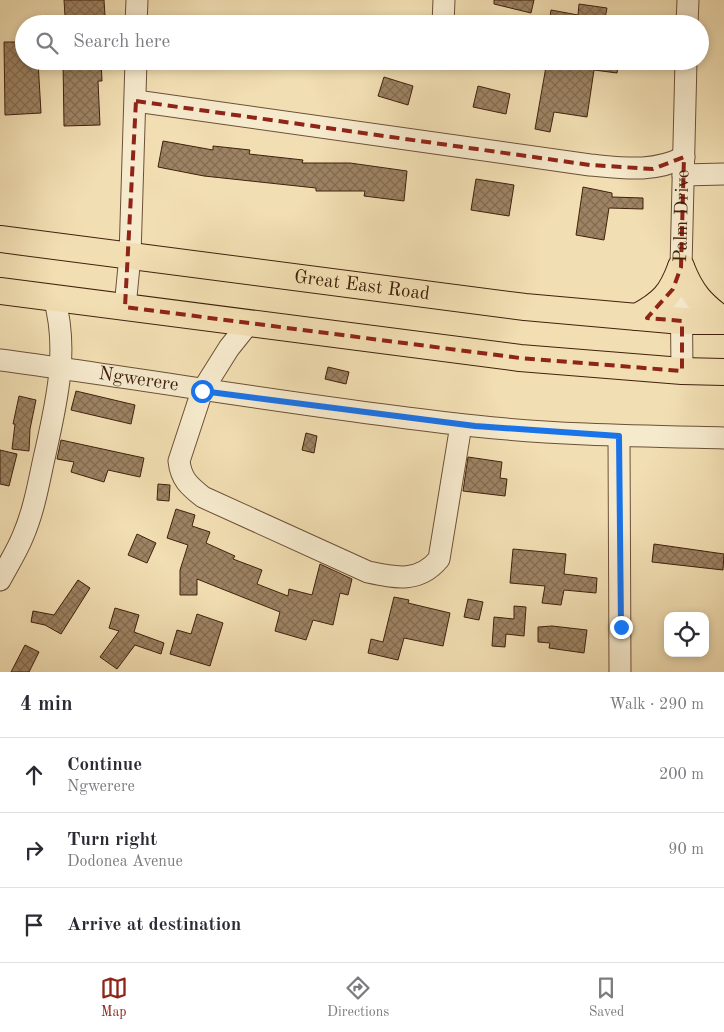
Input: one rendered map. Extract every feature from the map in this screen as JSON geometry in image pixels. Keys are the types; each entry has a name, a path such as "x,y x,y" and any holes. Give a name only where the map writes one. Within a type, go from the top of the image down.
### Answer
{"main road":[{"name":"Great East Road","path":"0,239 366,288 525,307 682,321 724,321"},
{"path":"637,317 658,306 673,289 681,267"},
{"path":"681,267 690,289 705,307 724,321"},
{"path":"0,291 520,358 682,371 724,372"}],"street":[{"path":"136,0 136,15"},
{"path":"443,15 444,0"},
{"path":"687,15 688,0"},
{"path":"125,307 130,256 136,70"},
{"name":"Palm Drive","path":"682,371 681,267 686,70"},
{"path":"136,101 590,165 653,169 670,164 724,174"},
{"path":"0,580 24,535 51,426 60,368 61,323 54,298"},
{"path":"248,323 234,340 202,391 179,461 181,472 187,485 203,497 368,572 390,577 413,576 429,571 438,559 461,424"},
{"name":"Ngwerere","path":"0,360 202,391 461,424 619,436 724,438"},
{"path":"619,436 620,672"}],"highlighted area":[{"path":"136,101 590,165 653,169 684,157 681,267 673,289 647,318 682,321 682,371 520,358 125,307"}],"building":[{"path":"64,0 104,0 105,15 65,15"},
{"path":"494,0 534,0 531,13 494,4"},
{"path":"579,4 607,8 606,15 578,15"},
{"path":"551,10 578,15 550,15"},
{"path":"4,42 15,42 15,70 39,70 41,113 5,115"},
{"path":"63,70 101,70 102,81 98,81 100,125 64,126"},
{"path":"545,70 594,70 587,117 554,112 550,132 535,129"},
{"path":"594,70 618,70 617,73"},
{"path":"384,77 413,86 408,105 378,96"},
{"path":"478,86 510,94 506,114 473,107"},
{"path":"163,141 213,150 213,146 250,150 249,154 303,160 302,163 350,163 407,171 404,201 364,196 365,191 316,191 316,188 204,176 158,167"},
{"path":"476,179 514,185 509,216 471,210"},
{"path":"583,187 612,193 612,197 643,198 643,209 609,208 604,240 576,235"},
{"path":"328,367 349,372 346,384 325,379"},
{"path":"76,391 135,405 131,424 71,410"},
{"path":"19,396 36,400 30,429 29,451 12,449 15,424 13,424"},
{"path":"306,433 317,436 314,453 302,450"},
{"path":"61,440 144,458 140,477 108,470 104,482 71,472 74,462 57,459"},
{"path":"0,450 17,454 9,486 0,484"},
{"path":"468,457 502,462 500,478 507,479 505,496 463,491"},
{"path":"158,484 170,485 169,501 157,500"},
{"path":"176,509 195,515 192,526 210,532 206,543 235,556 233,559 262,570 257,584 288,596 289,589 312,595 320,564 352,579 348,595 340,593 333,625 313,620 306,640 275,631 280,612 197,579 197,595 180,595 180,570 188,545 167,538"},
{"path":"137,534 156,543 147,563 128,555"},
{"path":"654,544 724,554 723,570 652,562"},
{"path":"513,549 566,554 564,574 597,578 596,593 564,590 561,605 542,603 545,586 510,583"},
{"path":"78,580 90,588 61,634 45,625 31,622 33,611 54,615"},
{"path":"394,597 409,600 408,603 450,613 443,646 404,638 398,660 368,653 371,639 383,642"},
{"path":"468,599 483,602 479,620 464,617"},
{"path":"514,606 526,607 524,636 506,634 505,647 492,646 494,617 514,619"},
{"path":"115,608 139,615 134,632 164,643 161,654 135,645 117,669 100,657 119,631 109,628"},
{"path":"197,614 223,623 210,666 170,654 177,630 191,634"},
{"path":"552,626 587,630 584,653 549,648 550,643 538,642 538,627"},
{"path":"25,645 39,652 29,672 11,672"}],"route":[{"path":"202,391 475,426 619,436 621,627"}]}
